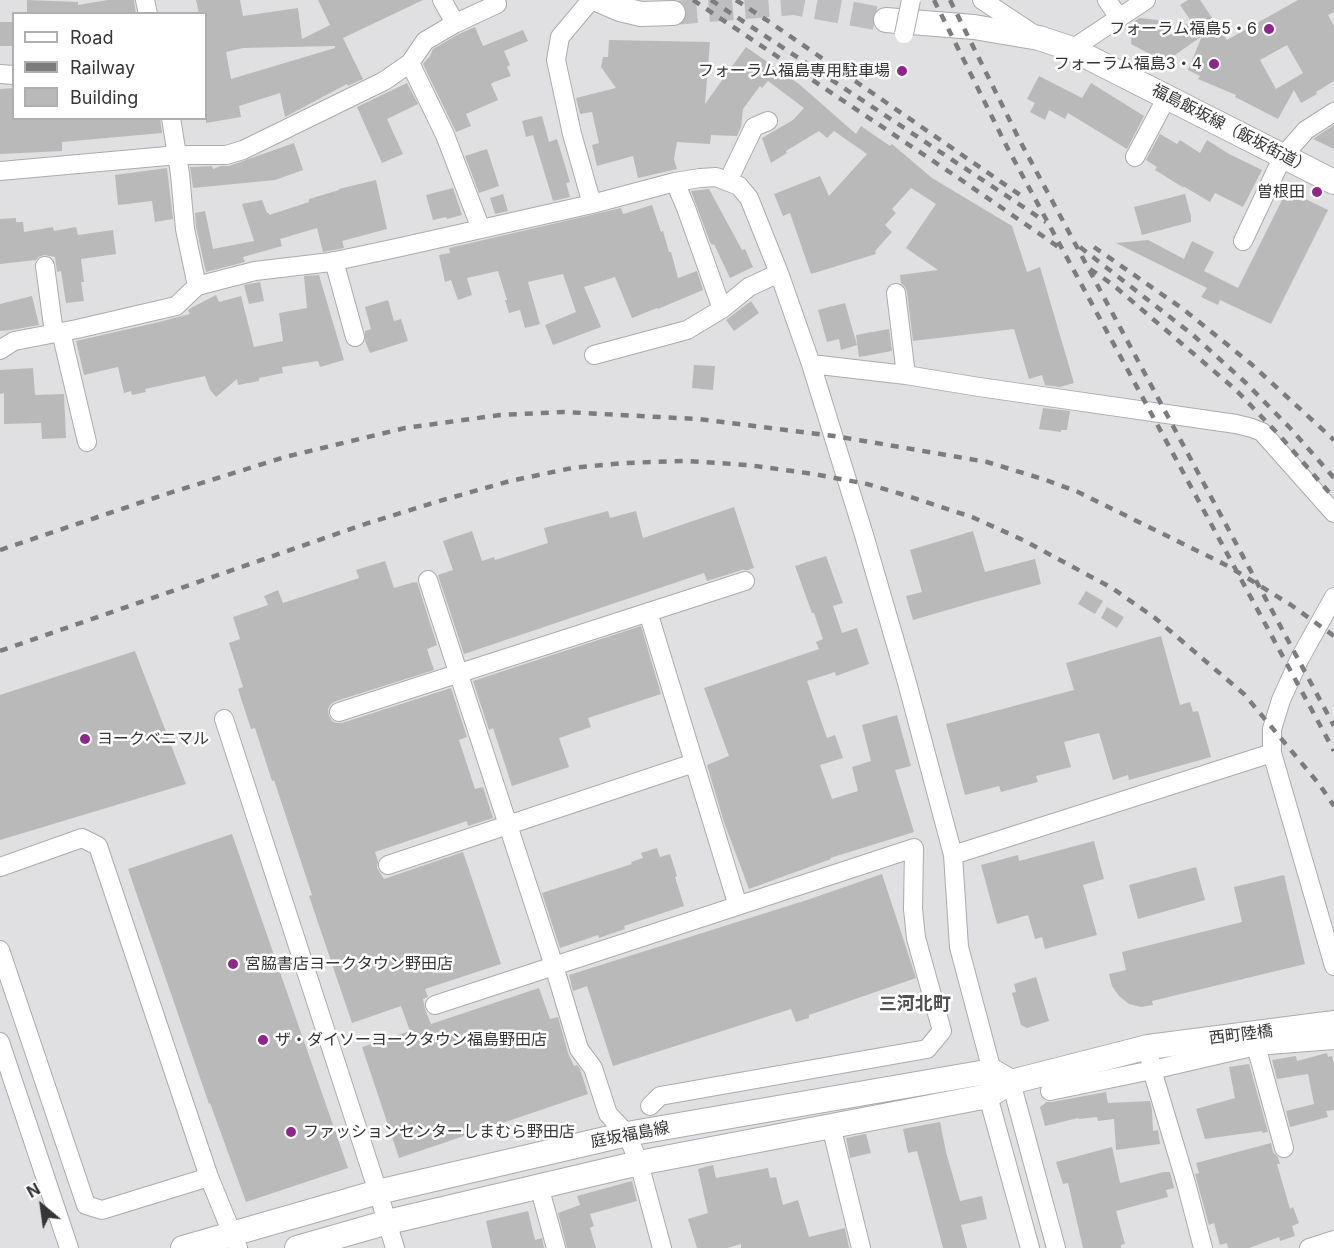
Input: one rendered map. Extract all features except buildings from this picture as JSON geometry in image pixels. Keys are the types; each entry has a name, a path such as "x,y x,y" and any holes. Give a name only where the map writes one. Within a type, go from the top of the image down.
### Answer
{"main road":[{"path":"599,0 620,9 641,14 673,13"},
{"name":"福島飯坂線（飯坂街道）","path":"895,27 974,27 1039,38 1072,49 1334,182"},
{"name":"西町陸橋","path":"1150,1059 1334,1023"},
{"name":"庭坂福島線","path":"183,1248 235,1241 378,1192 627,1134 1002,1076 1150,1059"},
{"name":"庭坂福島線","path":"297,1248 388,1222 639,1163 988,1096 1002,1076"}],"street":[{"path":"442,0 454,24"},
{"path":"591,0 560,37 556,60 572,134 592,204"},
{"path":"895,27 911,0"},
{"path":"982,0 1039,38"},
{"path":"1107,0 1119,18"},
{"path":"1072,49 1146,0"},
{"path":"0,171 178,155 226,155 243,150 384,81 410,63 425,41 454,24 497,4"},
{"path":"410,63 445,135 482,229"},
{"path":"1135,157 1167,97"},
{"path":"1243,241 1283,156 1306,130 1334,112"},
{"path":"171,120 178,155 184,229 197,286"},
{"path":"728,181 754,127 768,121"},
{"path":"5,344 176,306 197,286 255,271 334,261 592,204 675,182 716,177 739,186 749,198 779,273 834,436 906,679 952,855 959,947 1056,1248"},
{"path":"675,182 722,309"},
{"path":"334,261 355,337"},
{"path":"45,266 58,333 87,442"},
{"path":"594,355 687,330 722,309 749,287 779,273"},
{"path":"896,293 906,375"},
{"path":"811,364 906,375 1252,428 1262,432 1334,513"},
{"path":"428,580 579,1048 593,1068 608,1114 627,1134 639,1163 662,1248"},
{"path":"339,712 745,581"},
{"path":"1334,597 1300,658 1281,700 1272,729 1272,753 1334,966"},
{"path":"648,612 738,906"},
{"path":"224,719 395,1248"},
{"path":"952,855 1272,753"},
{"path":"388,865 694,763"},
{"path":"0,867 82,838 98,846 209,1177 235,1241"},
{"path":"435,1005 914,848 916,938 942,1031 927,1049 660,1096 650,1106"},
{"path":"0,950 86,1205 102,1210 209,1177"},
{"path":"1050,1091 1150,1059 1256,1046 1334,1040"},
{"path":"0,1042 69,1248"},
{"path":"1256,1046 1284,1148"},
{"path":"1150,1059 1203,1248"},
{"path":"988,1096 1030,1248"},
{"path":"831,1126 861,1248"},
{"path":"539,1186 556,1248"},
{"path":"1309,1248 1334,1240"}],"tunnel":[{"path":"673,13 794,3 886,20"}],"railway":[{"path":"693,0 1060,248"},
{"path":"711,0 1046,222"},
{"path":"736,0 1023,197"},
{"path":"934,0 1007,147 1334,751"},
{"path":"950,0 1020,141 1334,726"},
{"path":"1080,247 1193,335 1246,383 1334,478"},
{"path":"1094,247 1183,309 1250,363 1334,440"},
{"path":"1090,269 1112,284 1236,390 1334,498"},
{"path":"0,550 285,457 405,428 500,415 564,412 698,419 834,436 987,462 1046,480 1078,492 1228,566 1291,605 1334,636"},
{"path":"0,651 362,525 510,481 572,468 623,463 686,461 748,465 867,484 972,517 1023,540 1112,588 1155,618 1244,694 1319,784 1334,806"}],"place":[{"name":"フォーラム福島5・6","path":"1269,29"},
{"name":"フォーラム福島3・4","path":"1214,64"},
{"name":"フォーラム福島専用駐車場","path":"902,71"},
{"name":"曽根田","path":"1317,192"},
{"name":"ヨークベニマル","path":"85,739"},
{"name":"宮脇書店ヨークタウン野田店","path":"233,964"},
{"name":"ザ・ダイソーヨークタウン福島野田店","path":"263,1040"},
{"name":"ファッションセンターしまむら野田店","path":"291,1132"}],"district":[{"name":"三河北町","path":"915,1005"}]}
